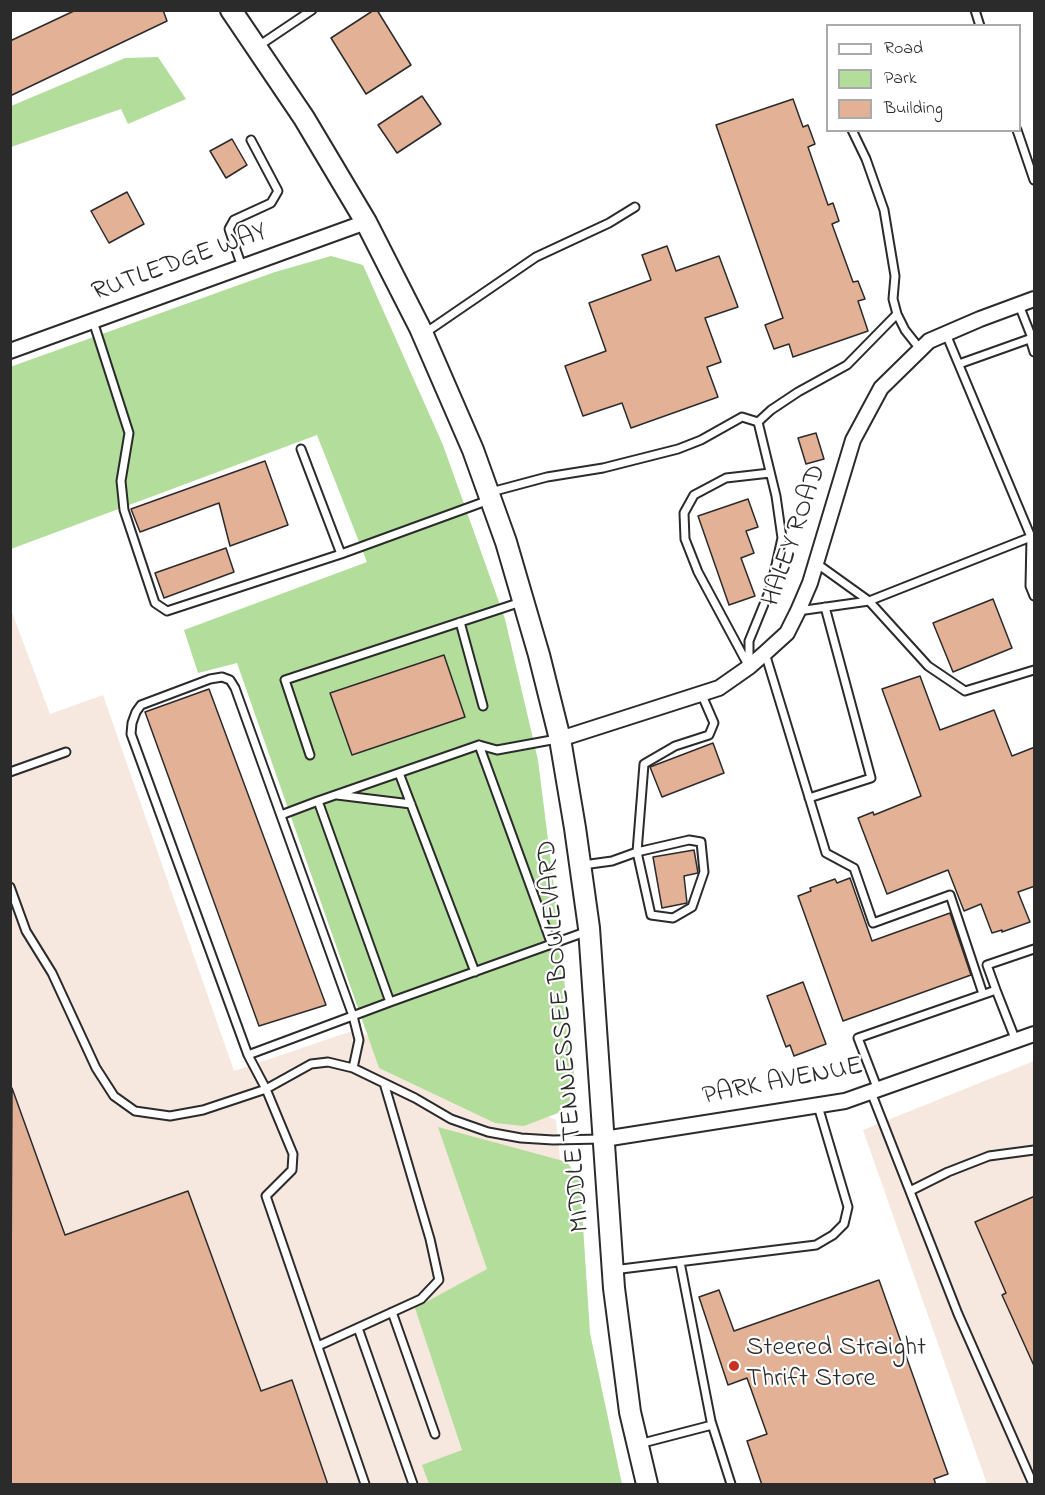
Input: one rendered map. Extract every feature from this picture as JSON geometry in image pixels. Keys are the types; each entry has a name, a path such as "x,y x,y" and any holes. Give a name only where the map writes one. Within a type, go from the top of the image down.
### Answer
{"main road":[{"name":"MIDDLE TENNESSEE BOULEVARD","path":"231,10 304,118 366,222 423,334 473,450 506,542 523,601 560,739 581,866 590,931 613,1270 630,1412 647,1485"}],"street":[{"name":"RUTLEDGE WAY","path":"10,351 366,222"},
{"name":"HALEY ROAD","path":"560,739 719,688 750,668 787,633 798,611 816,563 853,440 881,388 929,341 1035,299"},
{"name":"PARK AVENUE","path":"604,1139 845,1101 1035,1035"}],"lane":[{"path":"256,48 301,14 312,10"},
{"path":"853,132 885,210 895,276 893,299 897,314 905,330 921,350"},
{"path":"1018,132 1035,180"},
{"path":"242,267 229,229 234,220 271,203 278,190 251,141"},
{"path":"423,334 536,257 609,223 635,207"},
{"path":"1019,304 1035,352"},
{"path":"758,422 798,392 847,365 897,314"},
{"path":"93,321 129,433 121,481 124,510 155,603 167,611 341,554 489,497 548,477 603,468 678,449 701,440 742,417 758,422"},
{"path":"946,334 1031,537 1030,586 1035,596"},
{"path":"959,364 1030,339"},
{"path":"750,668 749,642 771,587 782,538 758,422"},
{"path":"301,449 341,554"},
{"path":"750,668 698,572 685,539 684,513 694,495 726,478 770,473"},
{"path":"798,611 869,601 1031,537"},
{"path":"816,563 869,601 928,666 965,691 1035,670"},
{"path":"310,755 285,680 523,601"},
{"path":"810,798 871,778 825,607"},
{"path":"460,622 483,706"},
{"path":"765,653 826,852 854,868 873,923 950,895 983,994"},
{"path":"353,1068 359,1040 353,1016 230,680 222,677 210,679 141,705 132,723 131,734 248,1055 266,1089 293,1154 292,1170 267,1196 365,1485"},
{"path":"581,866 612,861 637,852 689,840 701,842 704,872 692,907 672,918 651,915 637,852 644,764 675,746 709,735 714,723 701,693"},
{"path":"281,815 479,745 497,750 560,739"},
{"path":"479,745 552,945"},
{"path":"10,772 66,752"},
{"path":"399,772 475,972"},
{"path":"335,795 411,804"},
{"path":"318,801 390,1002"},
{"path":"10,887 26,931 52,973 96,1068 114,1096 135,1112 170,1116 203,1110 266,1089 311,1064 328,1062 353,1068 451,1119 488,1132 521,1138 553,1140 604,1139"},
{"path":"248,1055 590,931"},
{"path":"1016,1041 987,965 1035,949"},
{"path":"996,990 858,1038 874,1091 910,1191 958,1314 1033,1485"},
{"path":"318,1346 421,1299 439,1280 430,1239 384,1083"},
{"path":"613,1270 816,1245 833,1235 844,1224 848,1207 818,1106"},
{"path":"910,1191 948,1172 989,1156 1035,1150"},
{"path":"680,1262 712,1425 731,1485"},
{"path":"392,1312 435,1434"},
{"path":"357,1328 413,1485"},
{"path":"638,1444 712,1425"}],"shaded area":[{"path":"10,607 50,714 103,695 234,1071 355,1030 556,1120 585,1401 609,1484 11,1484"},
{"path":"1034,1061 1034,1484 987,1484 863,1130"}],"green space":[{"path":"158,57 186,99 128,124 121,109 11,147 11,106 125,58"},
{"path":"331,256 363,265 443,445 505,619 538,760 574,1074 569,1104 558,1113 524,1126 495,1123 379,1068 237,663 198,673 184,630 367,562 317,435 11,549 10,367 275,272"},
{"path":"438,1127 567,1162 580,1180 590,1333 622,1484 429,1484 422,1465 462,1450 415,1308 487,1269"}],"building":[{"path":"76,10 163,10 167,21 10,96 10,41"},
{"path":"377,10 411,65 366,94 331,38"},
{"path":"422,96 441,124 397,153 378,125"},
{"path":"793,99 803,127 808,125 815,144 808,147 828,205 833,203 839,221 832,224 853,282 858,281 865,299 858,301 868,331 793,357 789,344 774,349 765,325 783,318 716,125"},
{"path":"232,139 247,165 226,178 210,151"},
{"path":"127,192 144,224 109,243 91,211"},
{"path":"667,246 676,271 719,256 738,307 705,318 721,362 707,367 718,397 631,428 622,403 583,416 565,366 606,351 589,303 651,280 642,255"},
{"path":"816,433 824,459 806,464 798,438"},
{"path":"265,461 288,525 230,546 219,503 140,532 131,509"},
{"path":"748,499 758,527 746,531 754,553 741,558 755,596 729,605 698,516"},
{"path":"226,548 234,572 164,598 155,573"},
{"path":"993,599 1012,648 953,672 933,623"},
{"path":"444,655 465,717 352,755 330,693"},
{"path":"920,676 940,730 994,710 1012,756 1035,747 1035,886 1018,892 1030,922 1002,932 1002,930 992,933 981,904 964,911 948,870 887,894 858,818 873,812 874,815 921,796 882,689"},
{"path":"209,689 326,1005 259,1026 145,712"},
{"path":"713,743 724,773 662,797 650,767"},
{"path":"694,850 698,873 684,876 687,903 662,908 653,857"},
{"path":"850,878 872,941 950,913 971,975 843,1021 798,896 811,891 810,888 835,879 837,883"},
{"path":"803,982 826,1044 794,1056 790,1045 786,1047 767,996"},
{"path":"12,1088 65,1235 188,1191 261,1391 292,1380 328,1485 10,1485"},
{"path":"1035,1196 1035,1368 1002,1295 1006,1293 975,1222"},
{"path":"879,1280 948,1474 934,1479 936,1485 762,1485 747,1441 767,1434 747,1378 728,1385 699,1297 719,1290 734,1331"}],"place":[{"name":"Steered Straight Thrift Store","path":"734,1366"}]}
